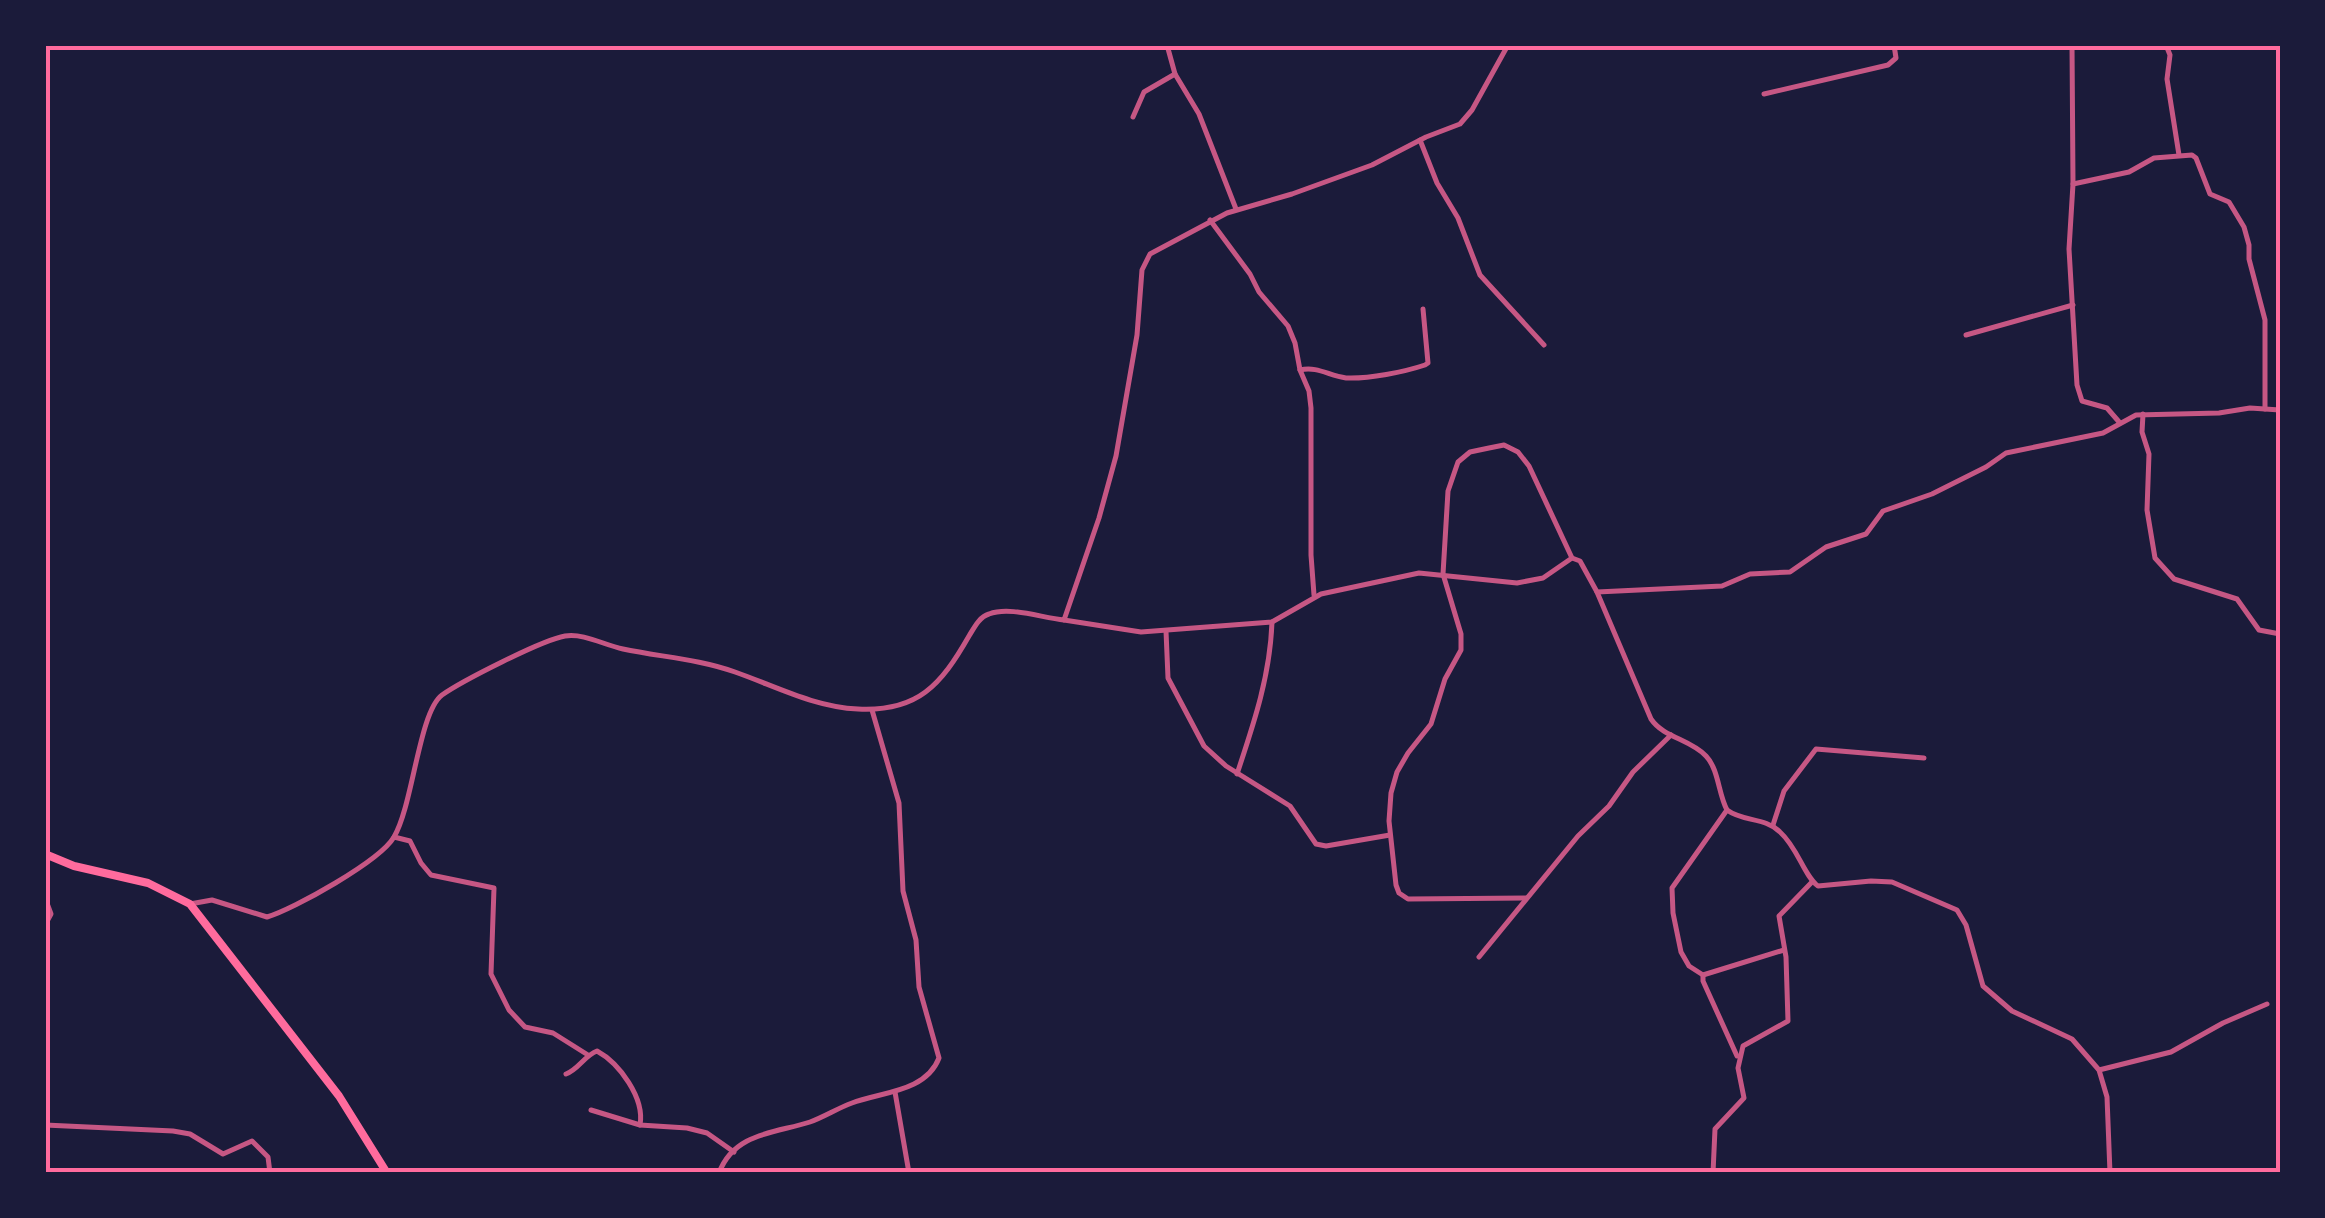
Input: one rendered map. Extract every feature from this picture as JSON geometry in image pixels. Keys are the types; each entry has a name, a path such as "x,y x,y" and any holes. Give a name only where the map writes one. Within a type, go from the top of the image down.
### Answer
{"main road":[{"path":"45,854 74,866 148,883 190,904 340,1096 387,1173"}],"street":[{"path":"1167,45 1175,74 1199,114 1236,208"},
{"path":"1064,620 1116,456 1135,349 1144,264 1150,254 1236,208 1292,194 1372,165 1450,128 1467,118 1508,45"},
{"path":"1764,94 1888,65 1896,58 1894,45"},
{"path":"2072,45 2073,184 2069,249 2079,396 2082,401 2107,408 2120,423"},
{"path":"2166,45 2179,156"},
{"path":"1132,116 1144,92 1175,74"},
{"path":"1420,140 1436,183 1458,218 1480,276 1544,344"},
{"path":"2073,184 2129,172 2154,158 2192,154 2196,158 2210,194 2229,202 2244,227 2265,320 2265,409"},
{"path":"1210,220 1259,292 1288,326 1296,343 1300,370 1310,396 1314,596"},
{"path":"1966,336 2073,305"},
{"path":"1300,370 1316,368 1343,378 1356,378 1421,367 1428,363 1423,309"},
{"path":"1597,592 1722,586 1750,574 1790,572 1826,547 1866,534 1884,510 1932,494 1986,467 2001,455 2028,446 2103,433 2143,414 2280,410"},
{"path":"2143,414 2143,439 2149,454 2147,510 2154,558 2174,578 2236,598 2259,630 2280,634"},
{"path":"1526,898 1408,899 1399,893 1396,884 1390,836 1390,792 1396,772 1431,724 1445,679 1461,650 1461,634 1443,574 1452,475 1458,462 1470,452 1504,445 1518,452 1529,466 1572,558 1580,562 1597,592 1651,720 1659,730 1696,747 1710,759 1727,810 1772,826 1796,849 1812,882 1822,887 1892,882 1957,910 1966,925 1983,986 2012,1011 2072,1039 2099,1070 2107,1097 2110,1173"},
{"path":"190,904 212,900 257,916 276,914 359,868 394,837 434,703 492,668 561,637 584,637 618,648 704,663 808,699 872,710 906,704 929,692 947,672 974,627 988,614 1008,612 1098,627 1166,631 1272,622 1286,617 1314,596 1420,574 1517,583 1543,578 1572,558"},
{"path":"1237,774 1262,699 1270,662 1272,622"},
{"path":"1166,631 1168,678 1204,746 1237,774 1290,806 1316,844 1326,846 1390,836"},
{"path":"718,1173 734,1152 766,1132 810,1122 854,1102 894,1092 925,1078 939,1058 919,987 916,940 904,892 899,803 872,710"},
{"path":"1479,957 1578,836 1609,806 1633,772 1670,735"},
{"path":"1772,826 1784,790 1816,748 1924,758"},
{"path":"1727,810 1672,888 1681,952 1689,966 1703,975 1784,950"},
{"path":"394,837 410,841 420,864 431,875 494,888 492,974 508,1010 524,1027 553,1033 588,1054"},
{"path":"1738,1059 1748,1040 1788,1021 1778,916 1812,882"},
{"path":"45,898 51,914 45,925"},
{"path":"1703,975 1738,1059 1744,1098 1715,1129 1713,1173"},
{"path":"2099,1070 2170,1052 2267,1004"},
{"path":"566,1074 576,1070 588,1054 597,1051 606,1056 628,1081 642,1114 640,1124"},
{"path":"894,1092 910,1173"},
{"path":"591,1110 640,1124 687,1128 707,1134 734,1152"},
{"path":"45,1124 173,1131 190,1134 224,1154 252,1141 268,1158 270,1173"}]}
